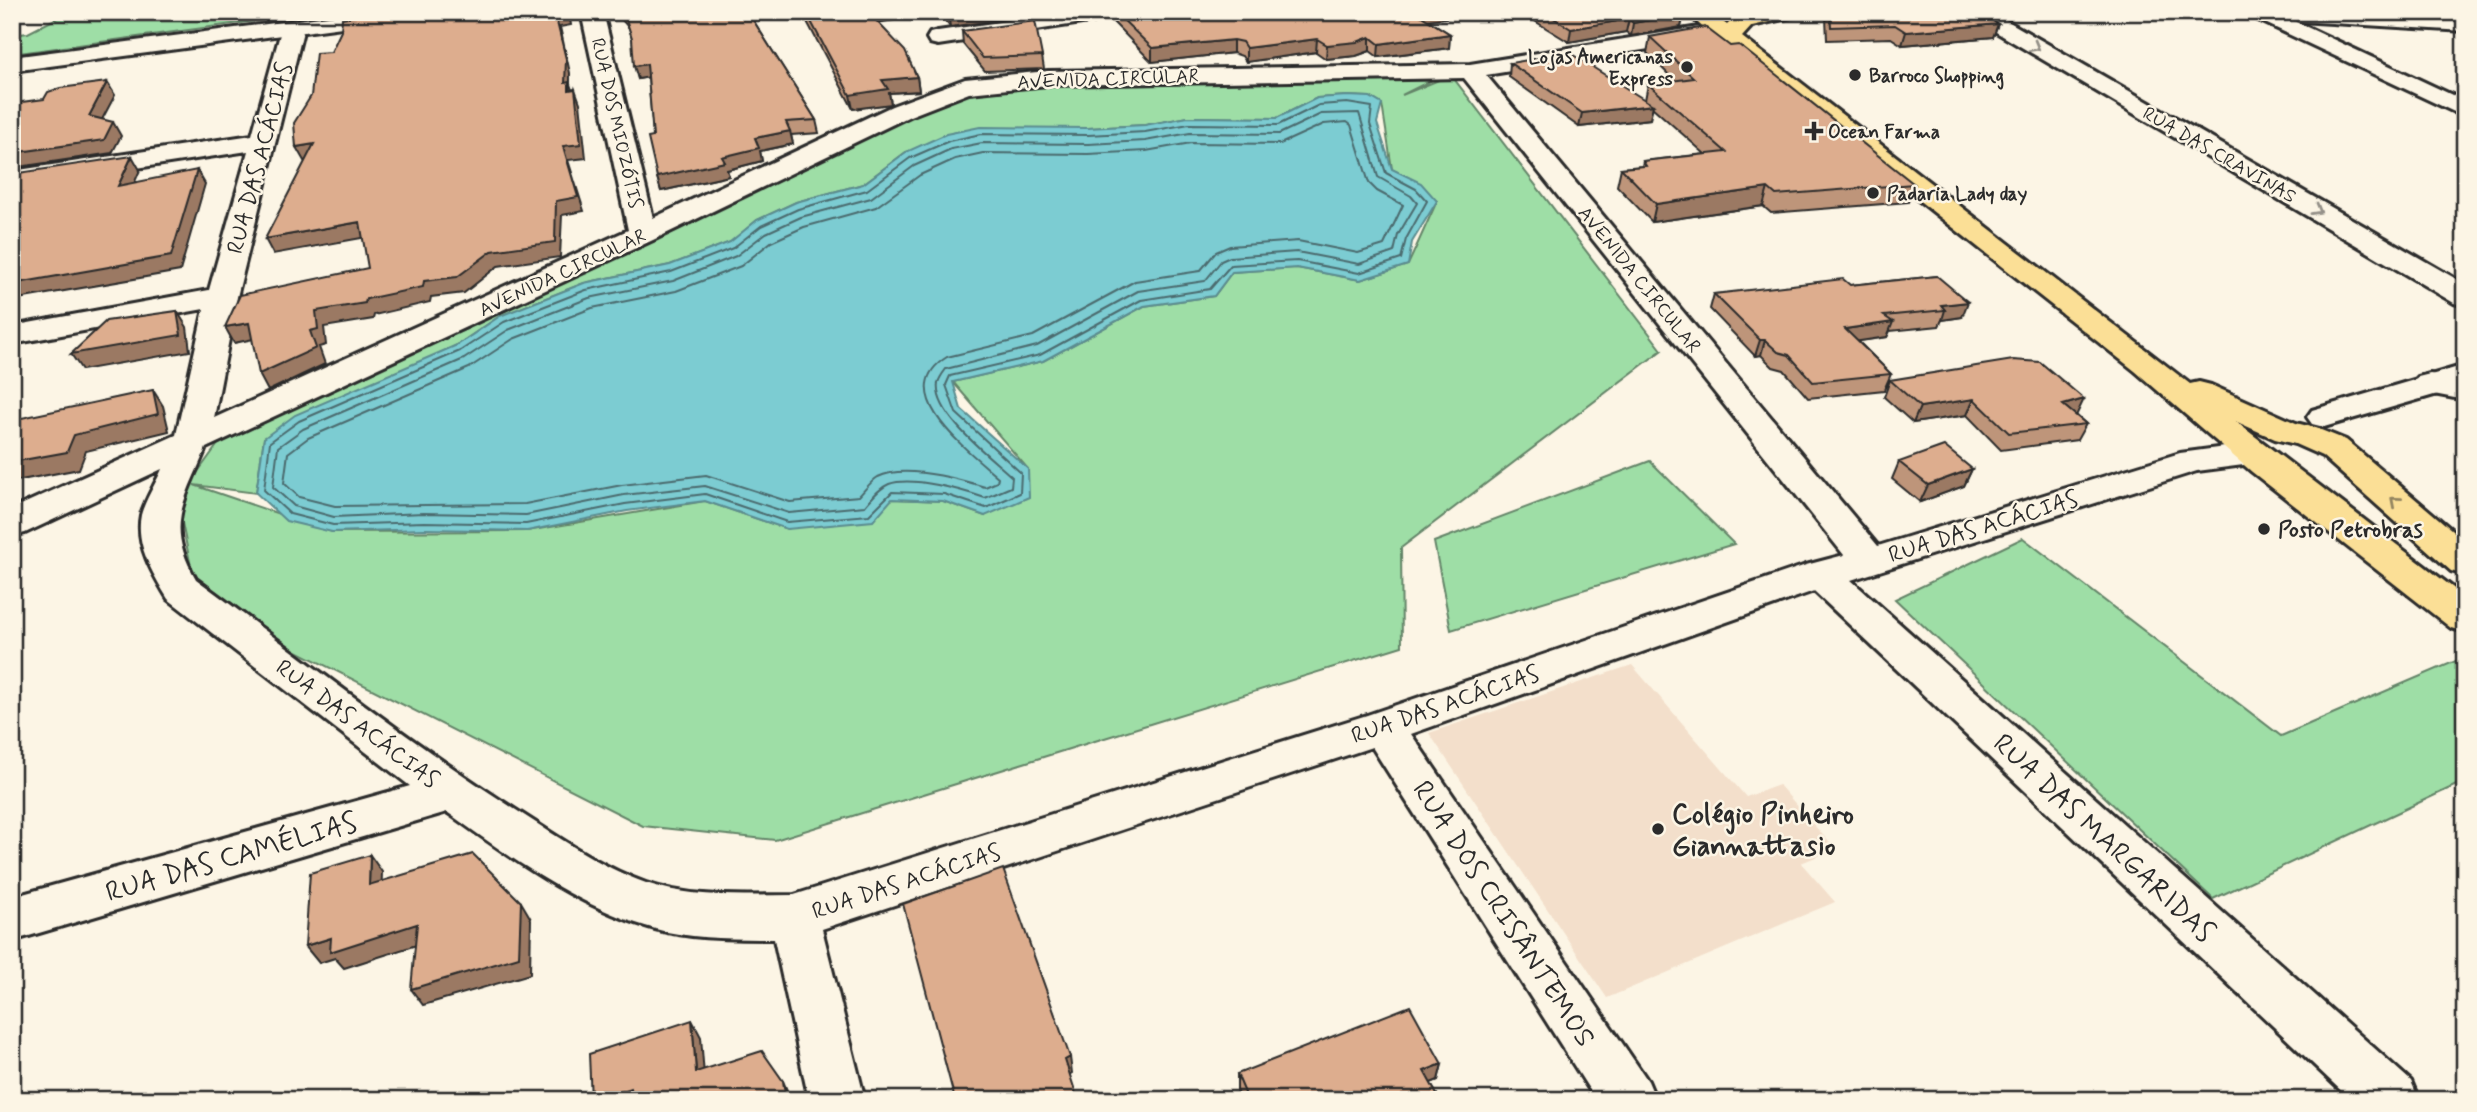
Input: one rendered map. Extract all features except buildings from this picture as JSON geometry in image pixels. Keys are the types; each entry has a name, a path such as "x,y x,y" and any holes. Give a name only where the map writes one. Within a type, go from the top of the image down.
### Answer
{"main road":[{"path":"1696,12 2146,364 2269,450 2424,586 2465,618"},
{"path":"1717,27 1789,12"},
{"path":"1717,27 1732,30 1749,19"},
{"path":"2269,450 2294,479 2312,484 2336,485 2351,480 2355,473 2353,465 2344,455 2465,562"},
{"path":"2424,586 2465,611"}],"street":[{"path":"12,64 410,12"},
{"name":"RUA DOS MIOZÓTIS","path":"592,12 643,234"},
{"path":"965,86 932,29 1115,12"},
{"name":"RUA DAS CRAVINAS","path":"1976,12 2465,297"},
{"path":"2250,12 2465,25"},
{"path":"2364,12 2465,18"},
{"path":"2258,13 2465,110"},
{"name":"RUA DAS ACÁCIAS","path":"293,27 222,297 192,441 160,515 161,542 168,565 182,589 450,793 551,857 608,888 664,910 715,918 794,917 1382,727 1820,574 1870,562 2193,461 2269,450 2324,417 2465,374"},
{"path":"1469,71 1610,50 1717,27"},
{"name":"AVENIDA CIRCULAR","path":"12,524 643,234 901,111 965,86 1048,78 1469,71 1870,562"},
{"path":"12,179 263,141"},
{"path":"12,335 222,297"},
{"path":"2431,384 2465,390"},
{"name":"RUA DAS MARGARIDAS","path":"1820,574 2391,1100"},
{"name":"RUA DOS CRISÂNTEMOS","path":"1382,727 1628,1100"},
{"name":"RUA DAS CAMÉLIAS","path":"12,919 450,793"},
{"path":"794,917 837,1100"}],"shaded area":[{"path":"1632,665 1746,797 1779,785 1835,849 1801,863 1835,902 1607,998 1429,733"}],"green space":[{"path":"62,12 320,12 12,54 12,35 28,33 61,16"},
{"path":"1450,71 1402,95 1451,75 1662,350 1401,548 1402,646 775,840 643,826 198,601 173,479 189,484 229,429 933,98 1009,87","holes":["1370,97 1382,104 1392,169 1437,201 1408,265 1360,280 1297,268 1232,272 1214,296 1144,306 1043,361 953,382 1028,469 985,516 943,501 892,499 787,529 705,501 527,531 332,532 194,485 256,493 264,438 457,345 500,316 584,283 670,265 731,242 757,220 796,202 863,184 906,152 1088,128 1145,125 1188,117 1277,118 1317,98"]},
{"path":"1650,461 1734,544 1451,630 1434,542"},
{"path":"2023,538 2281,736 2465,657 2465,781 2213,899 1895,599"}],"water":[{"path":"1370,97 1382,104 1377,123 1392,169 1421,183 1437,201 1412,242 1408,265 1360,280 1297,268 1232,272 1214,296 1144,306 1043,361 953,382 961,409 1028,469 1029,497 985,516 943,501 892,499 873,521 787,529 705,501 627,511 527,531 424,529 332,532 286,521 256,493 264,438 295,415 457,345 500,316 584,283 670,265 730,242 757,220 796,202 863,184 906,152 946,134 980,127 1088,128 1145,125 1188,117 1277,118 1317,98"}],"place":[{"name":"Lojas Americanas Express","path":"1687,67"},
{"name":"Barroco Shopping","path":"1855,75"},
{"name":"Ocean Farma","path":"1814,131"},
{"name":"Padaria Lady day","path":"1873,193"},
{"name":"Posto Petrobras","path":"2264,529"},
{"name":"Colégio Pinheiro Giannattasio","path":"1658,829"}]}
